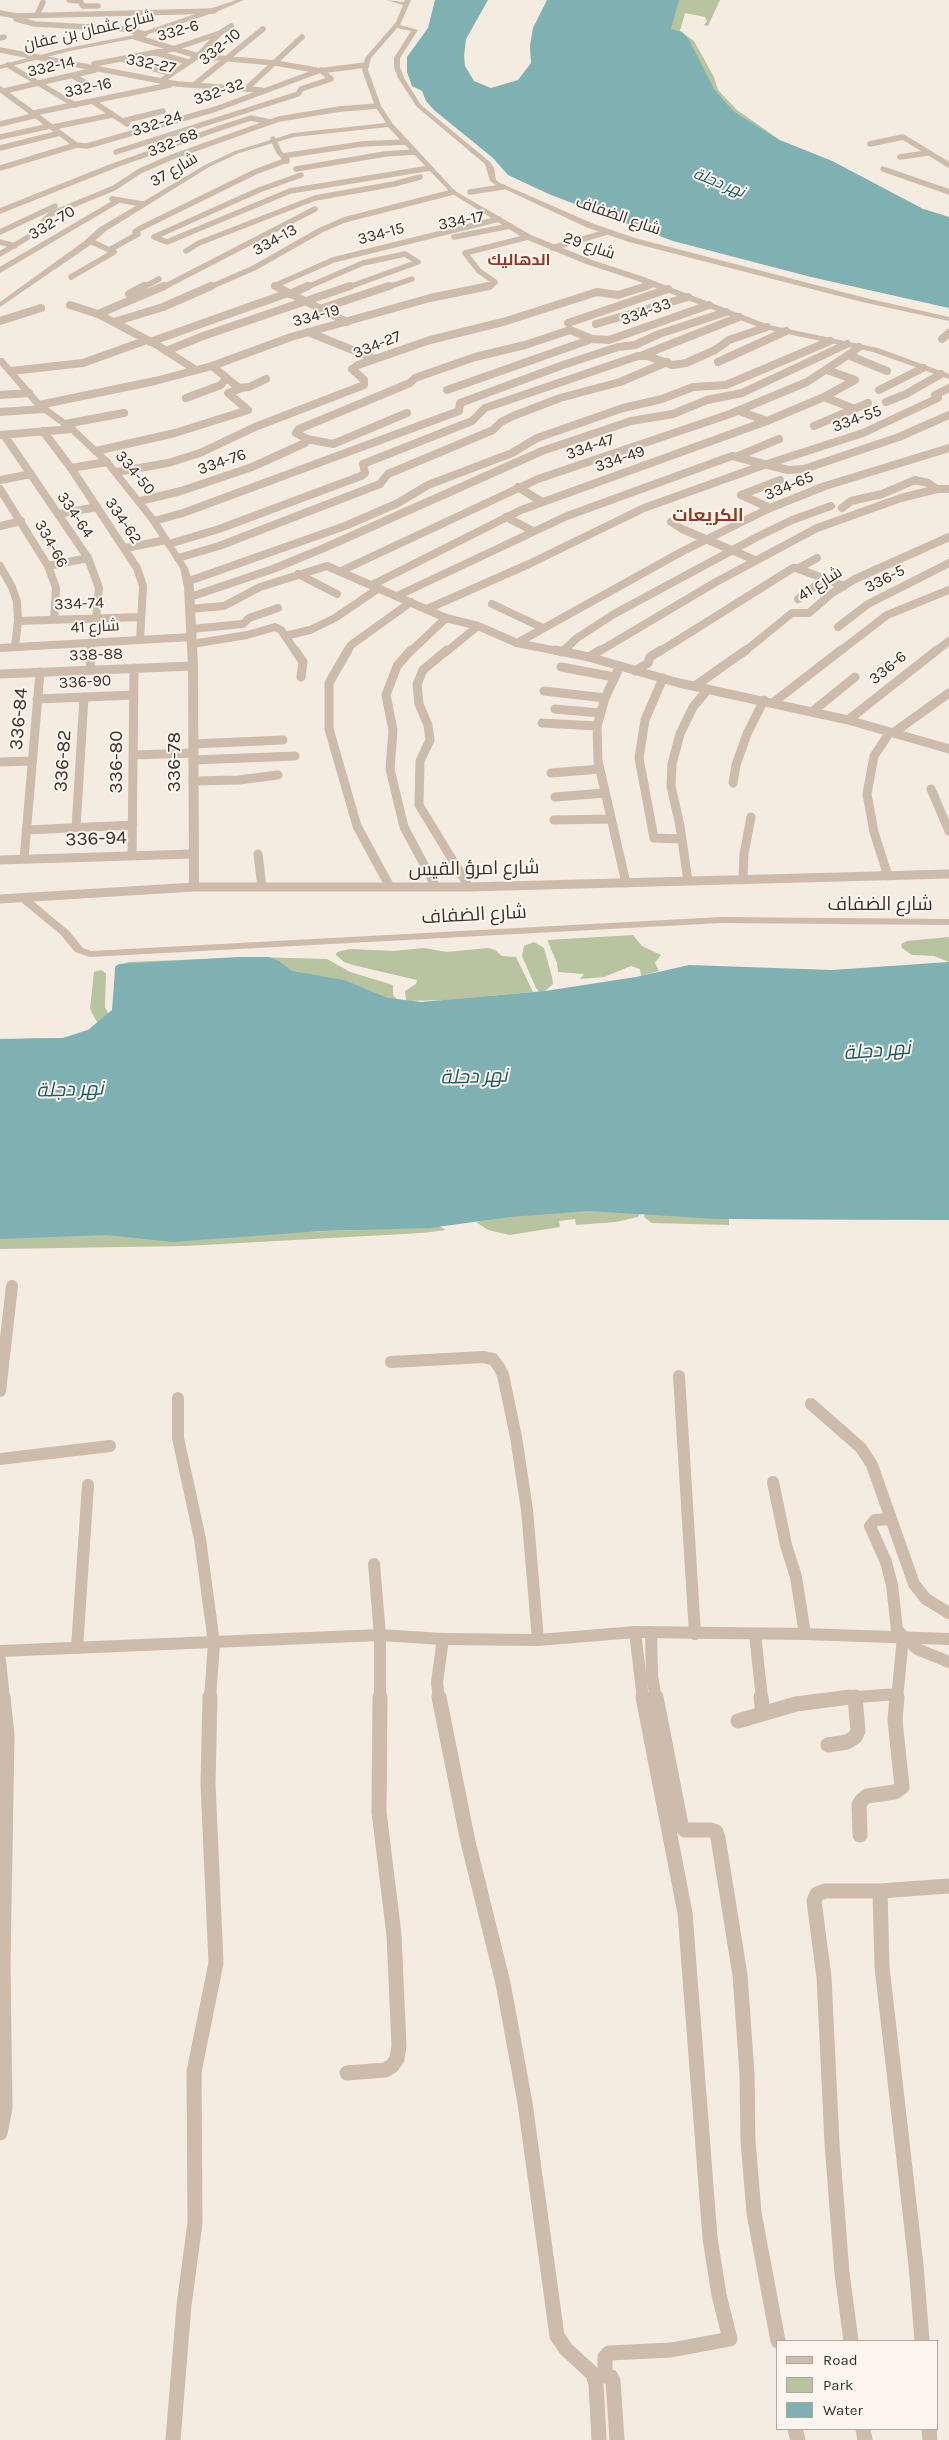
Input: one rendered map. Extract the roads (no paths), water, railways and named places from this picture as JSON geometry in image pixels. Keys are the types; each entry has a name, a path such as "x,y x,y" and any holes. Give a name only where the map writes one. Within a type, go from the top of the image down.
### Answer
{"street":[{"path":"69,0 80,1 83,3 83,6 104,6"},
{"name":"شارع عثمان بن عفان","path":"0,67 135,37 214,12 241,0"},
{"path":"366,65 368,58 401,19 407,2 389,0"},
{"path":"37,15 43,2"},
{"path":"1,13 12,6"},
{"path":"140,6 227,7"},
{"path":"1,13 13,16 58,12 214,12"},
{"path":"15,19 35,24 125,28 145,34"},
{"path":"161,81 198,56 220,33 230,26"},
{"path":"396,26 415,30 397,58 397,67 401,78 420,108 448,128 488,163 492,168 493,181 503,187"},
{"name":"332-10","path":"194,85 263,29"},
{"name":"332-6","path":"85,66 173,49 220,33"},
{"path":"135,37 198,56 275,63 319,70"},
{"path":"246,89 302,37"},
{"name":"332-27","path":"0,50 34,58 104,68 177,84 263,90"},
{"path":"154,53 188,62"},
{"path":"122,59 172,74"},
{"path":"8,65 75,104"},
{"name":"332-32","path":"0,168 78,146 87,146 192,116 242,100 263,90 319,70 366,65"},
{"name":"شارع 29","path":"366,65 366,74 378,106 390,125 430,168 453,192 528,237 552,248 655,284 767,327 880,352 949,377"},
{"name":"332-14","path":"2,90 104,68"},
{"name":"332-24","path":"116,152 300,93 301,89 331,80 319,70"},
{"path":"73,76 94,87"},
{"path":"284,83 301,89"},
{"name":"332-16","path":"0,124 75,104 177,84"},
{"path":"2,90 78,146"},
{"path":"0,98 10,96"},
{"path":"242,100 259,106"},
{"path":"92,101 125,123 163,111"},
{"name":"332-68","path":"0,254 40,230 43,222 51,214 98,196 134,177 140,171 172,157 270,122 313,113 378,106"},
{"path":"0,137 112,115"},
{"path":"192,116 207,123"},
{"path":"0,211 126,161 220,128 251,118 270,122"},
{"name":"شارع 37","path":"0,305 90,241 103,229 230,155 293,135 390,125"},
{"path":"135,131 154,139"},
{"path":"0,148 60,133"},
{"path":"870,144 902,136 949,165"},
{"path":"273,140 285,158 312,187"},
{"path":"111,249 138,234 135,232 139,229 285,158 362,144 406,142"},
{"path":"296,169 385,154 415,152"},
{"path":"900,157 927,153"},
{"path":"301,175 259,190 153,237 166,242 170,241 276,196 312,187 430,168"},
{"path":"883,169 949,192"},
{"path":"186,251 199,243 315,198 394,184 412,178 437,175"},
{"path":"470,192 503,187"},
{"name":"شارع الضفاف","path":"503,187 607,232 691,257 949,319"},
{"name":"334-13","path":"114,322 163,307 246,271 344,220 453,192"},
{"path":"98,196 143,204"},
{"name":"332-70","path":"0,270 119,200"},
{"path":"0,232 60,204 70,206"},
{"path":"98,314 159,289 315,209"},
{"name":"334-15","path":"289,293 274,286 333,260 499,219"},
{"name":"334-17","path":"418,244 510,226"},
{"path":"552,248 607,232"},
{"name":"334-19","path":"0,412 41,407 155,381 212,366 308,332 430,298 491,286 495,282 479,272 464,253 528,237"},
{"path":"71,277 114,252 90,241"},
{"path":"0,242 15,246"},
{"path":"364,263 366,257 376,254 373,250"},
{"path":"11,371 83,363 289,293 364,263 405,254 418,262 203,336 166,351"},
{"path":"118,298 159,279"},
{"path":"320,309 412,279"},
{"name":"334-27","path":"116,472 168,463 200,453 255,427 364,385 366,383 352,367 430,340 502,322 597,292 618,295 655,284"},
{"path":"148,285 159,289"},
{"path":"568,323 668,289"},
{"path":"289,293 347,322"},
{"path":"596,324 688,297"},
{"path":"70,305 98,314 114,322 196,370"},
{"name":"334-33","path":"592,339 608,340 709,305"},
{"path":"0,321 41,308"},
{"path":"154,521 271,483 459,411 460,403 563,365 636,344 659,334 726,312"},
{"path":"0,321 9,316"},
{"path":"126,548 168,542 218,528 362,476 364,473 363,464 472,421 485,408 643,355 740,317"},
{"path":"656,359 704,336 749,320"},
{"path":"643,355 678,365 715,350 729,340 767,327"},
{"path":"407,413 333,444 307,439 296,430 410,383 415,378 467,360 510,347 525,345 570,330 592,339"},
{"path":"718,362 786,331"},
{"path":"308,332 375,359"},
{"path":"942,339 949,333"},
{"path":"447,390 592,339"},
{"path":"188,581 344,526 398,503 428,484 512,453 537,438 638,404 662,400 693,387 726,384 830,341"},
{"path":"190,597 273,569 324,548 542,451 631,421 673,414 715,397 742,393 847,344"},
{"name":"334-47","path":"341,571 518,487 739,410 807,382 859,347"},
{"path":"848,356 888,371"},
{"name":"334-50","path":"0,360 41,407 68,427 108,462 154,521 178,558 188,581 191,636"},
{"path":"178,558 219,546 317,510 380,484 388,474 493,430 501,422 512,416 560,398 620,382 666,362"},
{"path":"212,366 242,388"},
{"path":"879,390 923,368"},
{"name":"334-49","path":"285,636 310,630 335,618 375,587 506,517 542,502 766,421 824,397 855,380 827,370"},
{"path":"886,402 906,394 941,374"},
{"path":"186,398 220,384 226,378"},
{"path":"96,451 175,433 248,410 228,393 266,379"},
{"name":"334-55","path":"427,609 529,564 644,508 764,464 863,433 938,398 935,396 949,388"},
{"path":"0,395 29,393"},
{"path":"824,397 855,409"},
{"path":"814,426 868,403"},
{"path":"638,404 657,417"},
{"path":"914,408 947,416"},
{"path":"739,410 766,421"},
{"path":"2,435 42,432 124,413"},
{"path":"738,456 788,470 804,469 899,437 947,416"},
{"name":"334-62","path":"42,432 71,468 126,548 137,568 143,586 140,640"},
{"name":"334-64","path":"2,435 88,558 99,588 96,618"},
{"name":"334-76","path":"140,501 181,491 252,467 305,443 307,439"},
{"path":"397,596 533,531 625,495 738,456 779,439"},
{"name":"334-65","path":"517,642 706,540 770,508 825,486 949,448"},
{"path":"71,468 108,462"},
{"path":"0,480 31,474"},
{"path":"770,508 741,494 780,480"},
{"path":"842,508 851,501 882,494 915,480 928,483 937,489"},
{"path":"518,487 542,502"},
{"name":"334-66","path":"0,489 48,566 56,588 54,620"},
{"path":"589,657 755,560 817,528 900,498 937,489 949,489"},
{"path":"562,652 584,634 614,614 792,520 831,506"},
{"path":"58,514 97,507"},
{"path":"506,517 533,531"},
{"path":"0,526 21,521"},
{"path":"671,522 706,540 755,560"},
{"name":"شارع 41","path":"694,686 758,641 792,613 808,613 832,593 844,586 949,537"},
{"path":"48,566 88,558"},
{"path":"635,670 648,662 650,657 793,568 817,558"},
{"path":"0,566 3,576 17,602 18,621 15,647"},
{"path":"190,608 224,606 260,587 322,566 341,571 446,618 478,626 517,642 589,657 694,686 812,711 944,747 949,738"},
{"name":"336-5","path":"838,627 868,604 947,566"},
{"path":"796,568 844,586"},
{"path":"298,574 338,594"},
{"path":"798,599 825,579"},
{"path":"774,702 887,615 949,590"},
{"path":"390,887 357,826 329,729 329,683 352,644 411,602"},
{"path":"492,604 543,628"},
{"path":"868,604 887,615"},
{"path":"191,636 243,624 249,618 278,608"},
{"name":"334-74","path":"18,621 141,617"},
{"path":"436,887 404,827 390,769 393,730 386,695 398,666 422,639 446,618"},
{"path":"469,888 419,805 420,761 430,740 428,725 419,704 417,684 423,670 478,626"},
{"path":"191,636 247,635 275,627 285,636 303,662 301,677"},
{"name":"شارع 41","path":"0,648 191,636"},
{"name":"336-78","path":"191,636 193,666 194,887"},
{"name":"336-6","path":"848,720 932,652 949,641"},
{"path":"90,670 91,643"},
{"name":"338-88","path":"0,674 193,666"},
{"path":"620,666 605,698 597,726 600,769 626,883"},
{"path":"561,667 614,677"},
{"name":"336-80","path":"132,856 134,668"},
{"name":"336-84","path":"24,859 40,672"},
{"path":"812,711 855,677"},
{"path":"663,678 645,720 639,758 654,838 682,839"},
{"path":"688,882 682,839 671,786 672,764 680,734 693,707 708,689"},
{"path":"544,691 605,698"},
{"path":"888,876 874,832 867,794 874,756 892,732 949,693"},
{"name":"336-90","path":"37,699 134,695"},
{"name":"336-82","path":"76,828 84,697"},
{"path":"733,783 736,765 747,734 764,700"},
{"path":"555,709 600,713"},
{"path":"542,723 597,726"},
{"path":"133,756 193,752 283,740"},
{"path":"193,752 294,756"},
{"path":"0,762 32,761"},
{"path":"551,773 600,769"},
{"path":"193,781 239,780 278,775"},
{"path":"931,789 933,798 949,830"},
{"path":"555,797 605,793"},
{"path":"743,880 744,854 750,817"},
{"path":"554,820 611,819"},
{"path":"26,830 133,825"},
{"name":"336-94","path":"0,860 193,854"},
{"path":"258,854 262,887"},
{"name":"شارع امرؤ القيس","path":"0,899 194,887 469,888 949,874"},
{"name":"شارع الضفاف","path":"23,898 65,933 79,950 90,954 721,920 949,922"},
{"path":"0,1391 12,1286"},
{"path":"392,1362 483,1357 493,1359 500,1367 504,1375 527,1510 538,1640"},
{"path":"678,1376 695,1634"},
{"path":"172,2440 184,2305 194,2223 194,2072 216,1963 208,1784 208,1728 214,1643 200,1539 178,1438 178,1398"},
{"path":"811,1404 861,1448 872,1465 918,1591 949,1613"},
{"path":"0,1459 110,1446"},
{"path":"773,1482 786,1545 796,1578 805,1634"},
{"path":"77,1648 88,1485"},
{"path":"891,1519 875,1520 870,1526 886,1562 892,1585 895,1625 903,1637 917,1649 949,1662"},
{"path":"347,2073 385,2070 392,2066 397,2059 400,2046 394,1935 379,1812 380,1634 374,1564"},
{"path":"643,1632 681,1825 685,1830 711,1830 716,1832 718,1838 740,1975 747,2074 748,2141 754,2214 778,2340"},
{"path":"599,2440 596,2384 605,2357 609,2353 671,2350 723,2342 730,2339 719,2295 710,2238 685,1914 639,1675 643,1632"},
{"path":"0,1651 214,1643 380,1634 443,1639 538,1640 643,1632 805,1634 949,1639"},
{"path":"755,1634 763,1713"},
{"path":"860,1835 859,1805 862,1800 867,1796 895,1792 902,1787 894,1720 903,1637"},
{"path":"443,1639 437,1682 441,1716 468,1842 505,1992 525,2103 555,2328 557,2336 566,2349 599,2375 611,2377 613,2382 617,2440"},
{"path":"0,1660 8,1735 2,1812 5,2108 0,2133"},
{"path":"738,1720 796,1704 855,1696 896,1694"},
{"path":"828,1744 847,1742 855,1738 858,1731 855,1696"},
{"path":"851,2340 842,2272 832,2143 824,1977 814,1901 817,1894 825,1891 880,1892 949,1886"},
{"path":"880,1892 883,1977 916,2265 922,2340"}],"water":[{"name":"نهر دجلة","path":"435,0 488,0 466,39 464,56 465,66 474,81 491,88 518,80 531,63 530,46 533,28 547,0 679,0 671,29 682,32 688,38 714,89 733,111 779,140 832,161 923,209 949,217 949,308 811,277 673,241 551,195 508,175 493,158 434,110 426,101 422,91 412,86 407,72 407,57 428,28"},
{"name":"نهر دجلة","path":"269,957 279,961 292,971 344,980 388,998 421,1002 545,991 636,977 689,965 832,970 949,962 949,1220 717,1219 589,1211 510,1217 430,1228 322,1231 173,1242 106,1235 0,1239 0,1039 63,1038 88,1030 112,1010 115,967 119,964"}],"district":[{"name":"الدهاليك","path":"519,260"},
{"name":"الكريعات","path":"708,516"}]}
